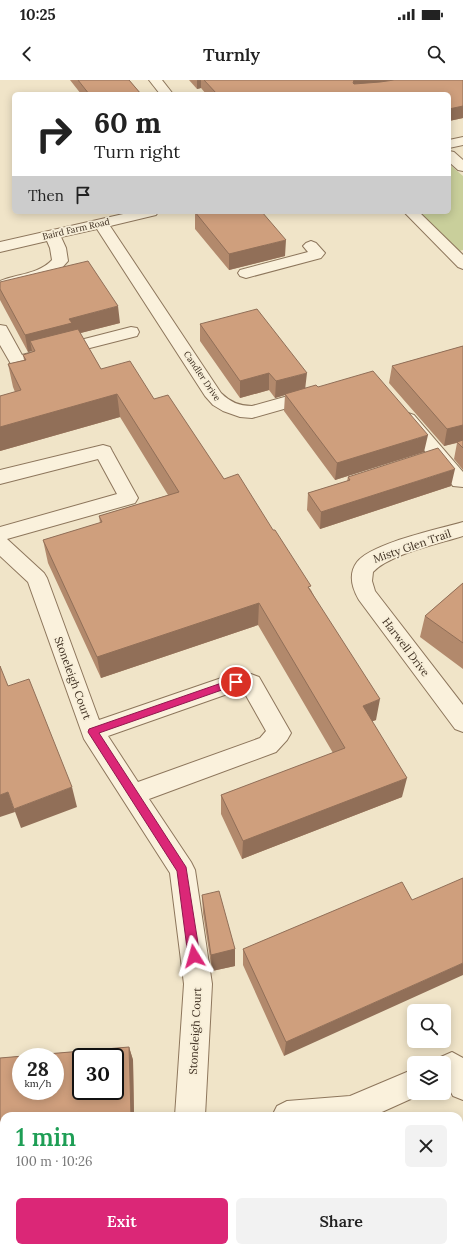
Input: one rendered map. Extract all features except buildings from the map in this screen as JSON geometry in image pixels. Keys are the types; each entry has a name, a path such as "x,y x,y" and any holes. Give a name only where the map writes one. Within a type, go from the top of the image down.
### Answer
{"street":[{"path":"155,80 165,92"},
{"path":"451,144 463,141"},
{"path":"451,157 463,167"},
{"name":"Baird Farm Road","path":"0,247 143,214"},
{"path":"413,214 463,264"},
{"name":"Candler Drive","path":"101,224 211,392 223,404 243,412 252,412 332,389"},
{"path":"0,287 44,273 56,266 60,261 58,248 52,235"},
{"path":"246,273 316,255 317,253 311,246"},
{"path":"0,330 17,360 131,332"},
{"path":"398,407 432,458 460,481"},
{"path":"432,458 457,450"},
{"path":"0,477 103,451 128,498 0,534"},
{"name":"Misty Glen Trail","path":"364,567 369,561 383,554 463,529"},
{"name":"Stoneleigh Court","path":"0,544 37,578 92,732 134,794 182,870 198,984 190,1112"},
{"name":"Harwell Drive","path":"364,567 361,578 366,594 463,722"},
{"path":"92,732 236,682 251,683 279,732 268,745 134,794"},
{"path":"451,1066 463,1086"},
{"path":"356,1112 407,1086"}],"green space":[{"path":"451,166 463,176 463,250 459,251 422,214 451,214"}],"route":[{"path":"194,956 182,870 134,794 92,732 236,682"}]}
